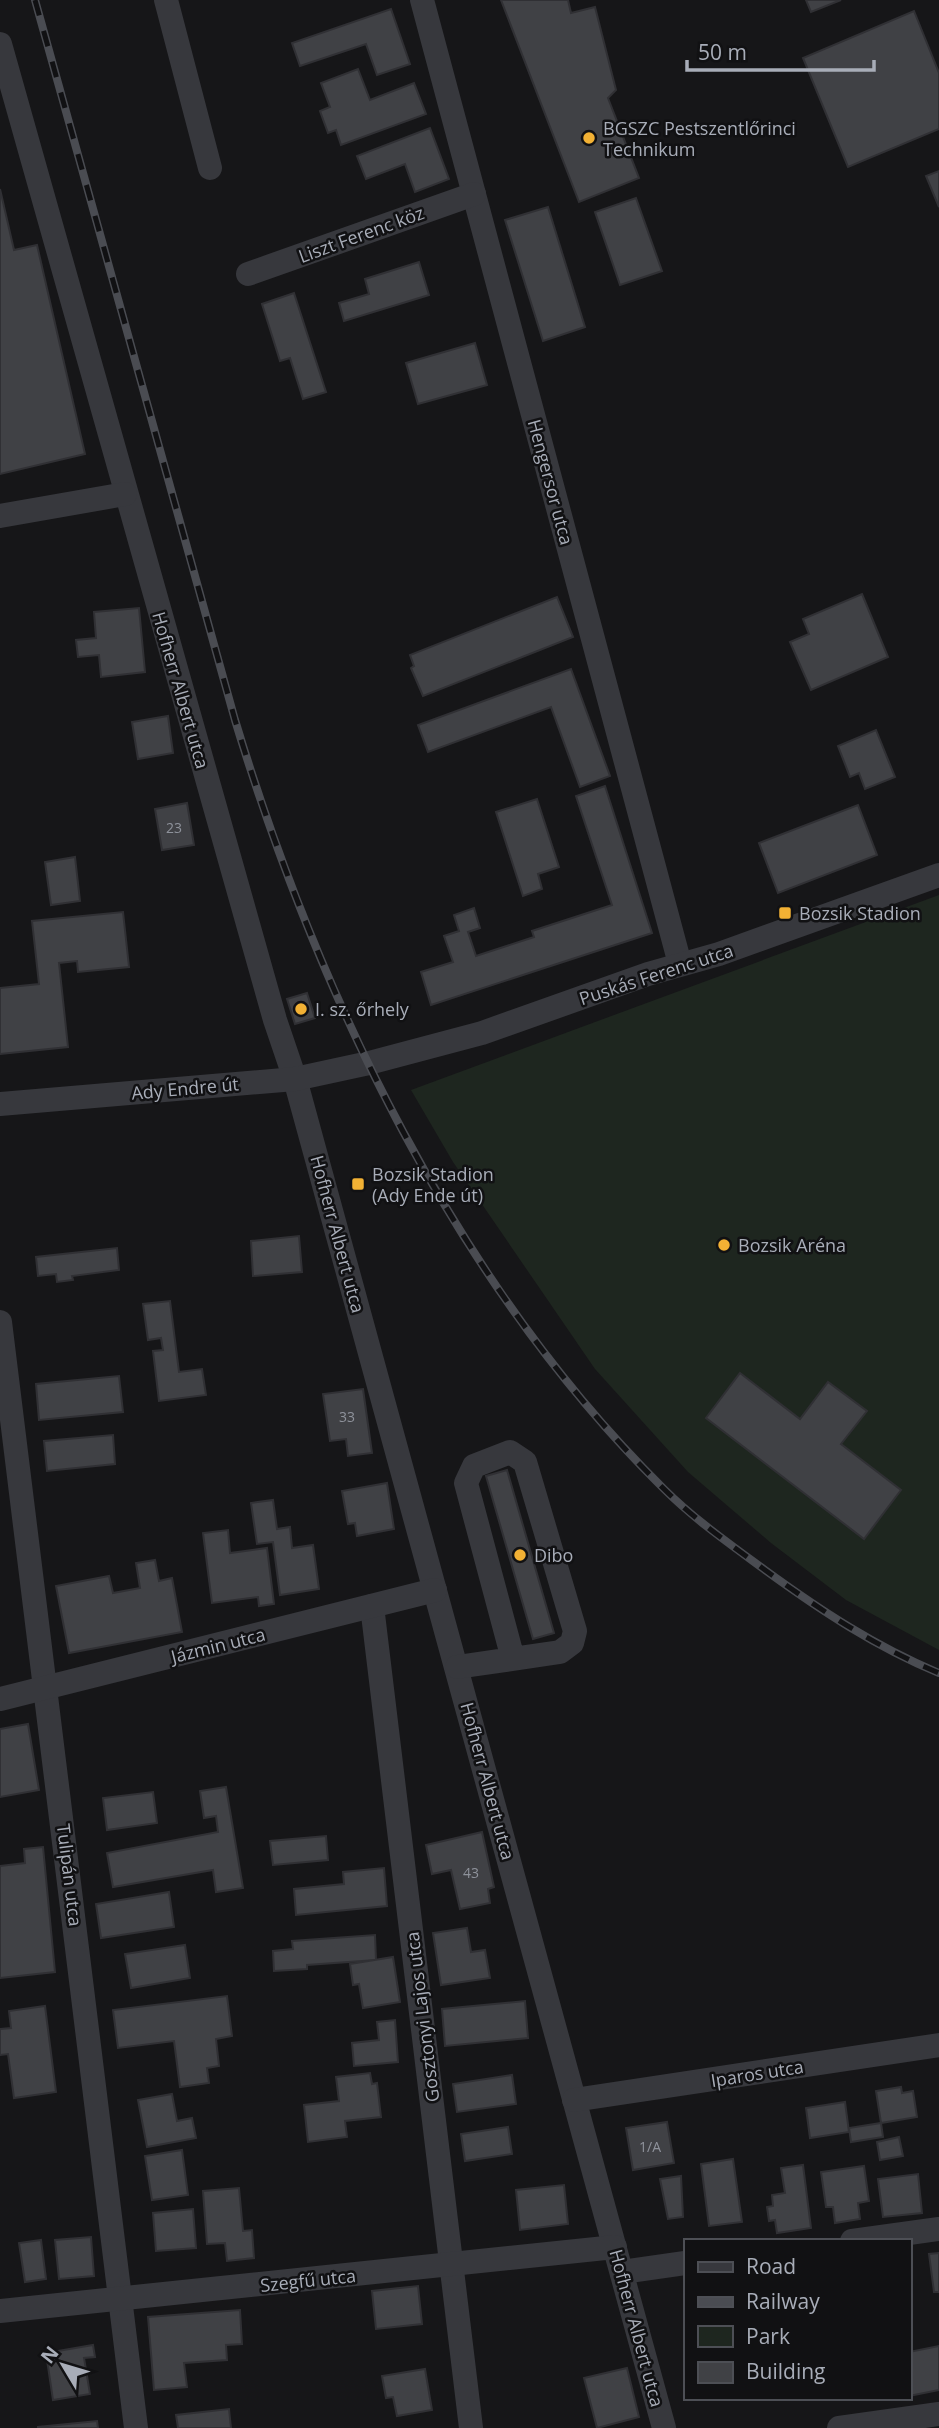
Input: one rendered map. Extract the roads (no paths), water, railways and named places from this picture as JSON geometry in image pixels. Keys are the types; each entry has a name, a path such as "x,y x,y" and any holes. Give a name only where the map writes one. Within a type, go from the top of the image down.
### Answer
{"street":[{"path":"166,0 210,168"},
{"name":"Hengersor utca","path":"422,0 680,964"},
{"name":"Hofherr Albert utca","path":"0,44 125,494 271,1006 295,1079 664,2428"},
{"name":"Liszt Ferenc köz","path":"248,274 474,194"},
{"path":"0,516 125,494"},
{"name":"Puskás Ferenc utca","path":"369,1062 482,1033 680,964 719,954 939,874"},
{"name":"Ady Endre út","path":"0,1104 295,1079 369,1062"},
{"name":"Tulipán utca","path":"0,1322 47,1687 136,2428"},
{"path":"457,1667 513,1659 560,1652 572,1643 575,1631 525,1462 510,1452 474,1466 466,1483 513,1659"},
{"name":"Jázmin utca","path":"0,1699 435,1590"},
{"name":"Gosztonyi Lajos utca","path":"372,1606 471,2428"},
{"name":"Iparos utca","path":"575,2101 939,2045"},
{"path":"866,2239 939,2229"},
{"name":"Szegfű utca","path":"0,2311 615,2248"},
{"path":"622,2272 684,2263"},
{"path":"839,2428 939,2414"}],"railway":[{"path":"35,0 235,720 269,824 308,928 353,1031 403,1132 459,1229 521,1321 589,1408 664,1489 713,1531 807,1599 871,1640 939,1673"}],"place":[{"name":"BGSZC Pestszentlőrinci Technikum","path":"589,138"},
{"name":"Bozsik Stadion","path":"785,913"},
{"name":"I. sz. őrhely","path":"301,1009"},
{"name":"Bozsik Stadion (Ady Ende út)","path":"358,1184"},
{"name":"Bozsik Aréna","path":"724,1245"},
{"name":"Dibo","path":"520,1555"}]}
